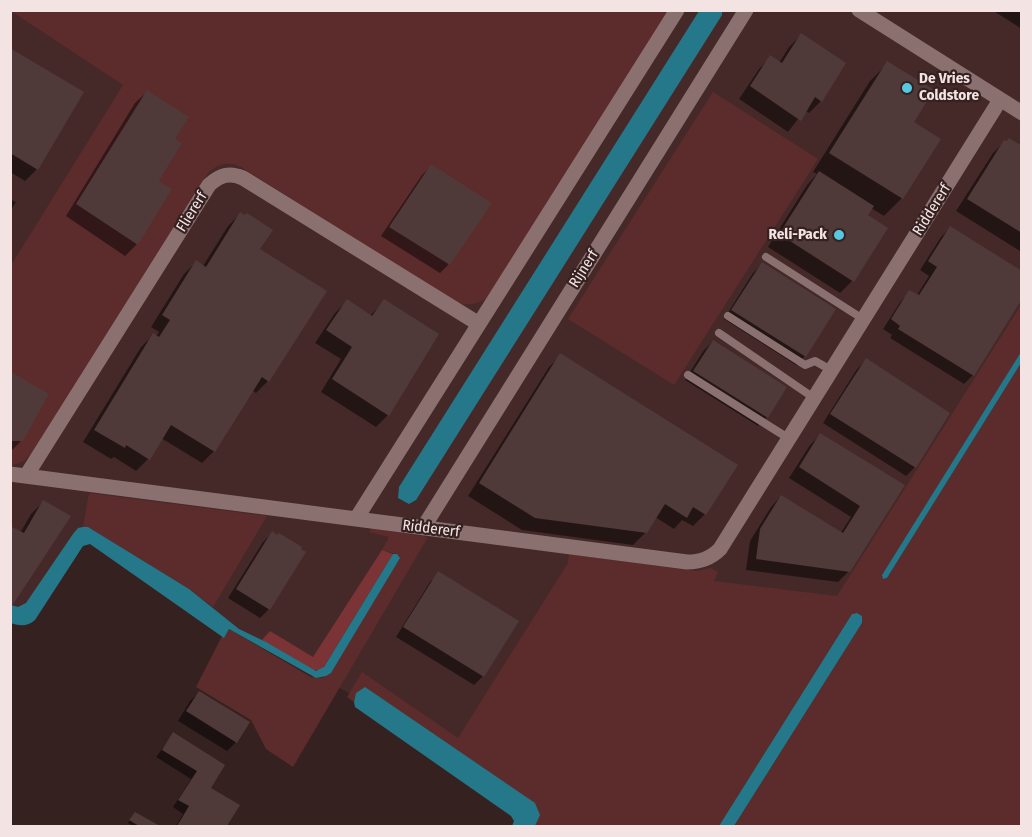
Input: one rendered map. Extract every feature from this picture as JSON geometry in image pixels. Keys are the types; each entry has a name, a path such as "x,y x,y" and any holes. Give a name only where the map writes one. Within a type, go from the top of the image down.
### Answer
{"street":[{"path":"357,519 677,10"},
{"name":"Rijnerf","path":"423,528 746,10"},
{"path":"859,10 1022,113"},
{"name":"Riddererf","path":"18,475 687,562 711,557 720,549 1000,100"},
{"name":"Fliererf","path":"18,475 209,185 217,177 234,174 243,178 479,324"}],"lane":[{"path":"766,257 863,319"},
{"path":"728,316 805,365 815,362 831,370"},
{"path":"718,333 814,398"},
{"path":"688,375 788,438"}],"shaded area":[{"path":"10,11 1021,11 1021,357 725,826 522,826 527,804 368,700 352,695 228,626 85,535 21,621 11,617"},
{"path":"11,11 669,11 487,298 472,304 455,302 241,167 232,164 220,165 208,173 32,453 24,461 11,466 10,267 123,85"},
{"path":"713,92 818,159 674,385 568,319"},
{"path":"1021,305 1021,352 882,575 885,579 887,578 1021,363 1021,826 734,826 862,623 862,616 857,613 852,614 719,826 535,826 537,822 356,693 354,702 347,697 362,672 458,738 568,563 569,554 696,571 711,568 718,572 714,581 837,596"},
{"path":"89,493 267,516 213,607 189,589 88,527 83,527"},
{"path":"372,528 428,537 293,767 266,749 251,720 196,687 222,636 224,637 229,629 311,677 323,678 331,673 400,558 397,554 382,550 389,537 369,532"},
{"path":"382,550 393,554 322,670 311,670 262,640 270,631 313,657"}],"water":[{"path":"699,11 722,11 722,15 416,500 409,504 398,498 399,487"},
{"path":"1021,352 1021,363 887,578 883,579 882,575"},
{"path":"88,527 189,589 239,629 316,671 324,667 393,554 397,554 400,558 331,673 316,678 229,629 224,638 90,544 83,546 35,620 23,625 11,623 11,605 18,607 26,603 73,534 78,528"},
{"path":"857,613 862,616 862,623 734,826 719,826 852,614"},
{"path":"365,687 535,803 540,815 535,826 512,826 514,821 511,816 355,707 356,693"}],"building":[{"path":"801,33 846,63 822,102 815,97 801,121 750,86 770,55 782,63"},
{"path":"10,48 84,92 38,170 10,153"},
{"path":"887,61 934,90 914,122 941,139 903,199 829,153"},
{"path":"147,90 189,117 175,139 182,143 159,181 172,189 138,245 76,204"},
{"path":"1009,138 1022,146 1022,233 967,199 1004,140 1007,141"},
{"path":"431,164 492,203 450,265 389,227"},
{"path":"819,171 874,206 868,215 888,228 854,282 779,234"},
{"path":"240,212 245,215 247,213 273,230 260,249 327,291 269,382 262,377 215,452 171,425 150,460 126,445 125,448 94,430 153,333 159,337 170,320 162,315 196,260 206,267"},
{"path":"950,226 1022,271 1022,299 974,376 898,329 900,326 891,319 909,290 919,295 937,267 928,261"},
{"path":"762,262 836,309 806,357 731,310"},
{"path":"347,299 372,316 384,299 439,334 389,416 332,379 352,347 326,330"},
{"path":"713,340 787,387 768,418 693,371"},
{"path":"560,353 738,465 706,515 693,507 687,518 665,504 647,533 535,518 479,483"},
{"path":"866,358 950,413 916,468 830,414"},
{"path":"10,371 49,394 23,441 10,441"},
{"path":"820,433 905,485 850,572 756,559 760,529 781,495 843,533 860,506 799,467"},
{"path":"43,500 71,516 10,609 10,526 24,533"},
{"path":"272,531 302,547 301,549 306,552 270,610 236,589"},
{"path":"438,571 519,621 484,677 403,627"},
{"path":"199,691 250,722 237,743 186,711"},
{"path":"173,732 225,765 211,788 240,805 227,826 177,826 189,806 178,800 197,771 162,750"},
{"path":"135,812 160,826 139,826 129,820"}],"place":[{"name":"De Vries Coldstore","path":"907,88"},
{"name":"Reli-Pack","path":"839,235"}]}
